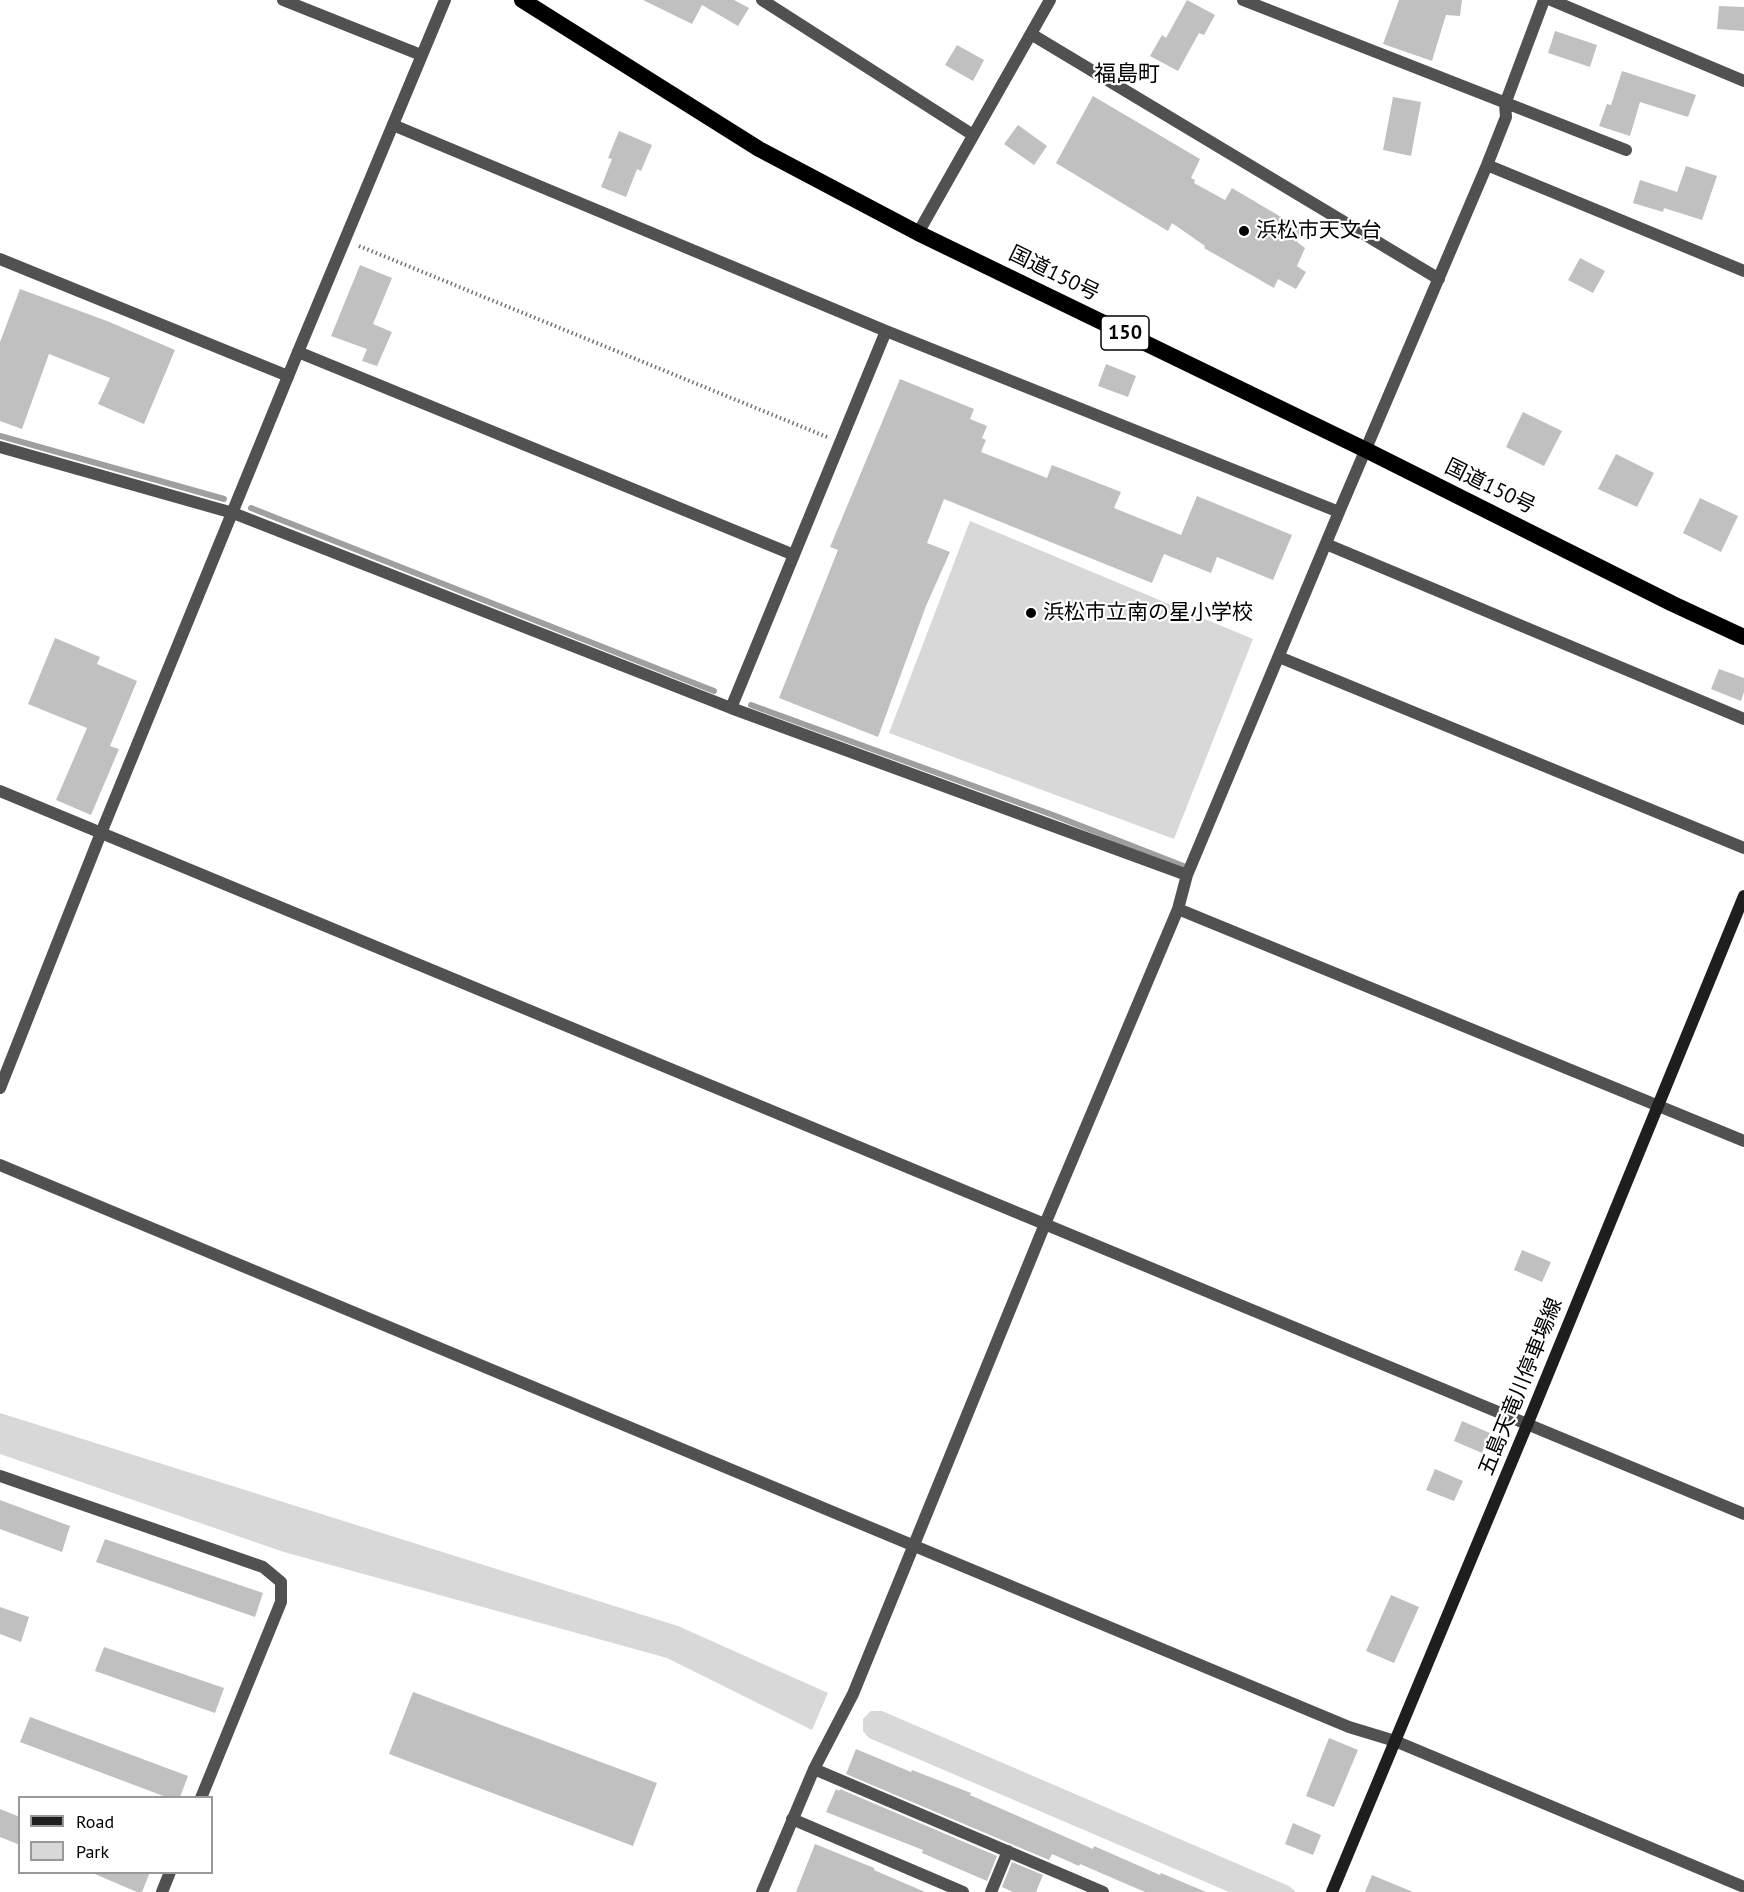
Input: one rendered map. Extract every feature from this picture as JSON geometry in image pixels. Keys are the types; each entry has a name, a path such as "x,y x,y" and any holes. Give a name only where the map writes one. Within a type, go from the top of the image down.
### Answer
{"highway":[{"name":"国道150号","path":"522,0 759,149 918,233 1366,450 1673,604 1744,637"}],"main road":[{"name":"五島天竜川停車場線","path":"1332,1892 1744,896"}],"street":[{"path":"283,0 421,56"},
{"path":"0,1088 101,833 445,0"},
{"path":"762,0 973,135"},
{"path":"918,233 1050,0"},
{"path":"1243,0 1626,150"},
{"path":"762,1892 814,1769 853,1694 1045,1224 1178,909 1187,875 1487,165 1506,117 1505,104 1544,0"},
{"path":"1551,0 1744,81"},
{"path":"1031,34 1439,279"},
{"path":"393,125 886,331 1339,512"},
{"path":"1487,165 1744,271"},
{"path":"0,259 288,376"},
{"path":"731,708 886,331"},
{"path":"298,352 794,555"},
{"path":"0,447 233,513 731,708 1187,875"},
{"path":"1326,544 1744,719"},
{"path":"1279,657 1744,848"},
{"path":"0,791 1744,1514"},
{"path":"1178,909 1744,1141"},
{"path":"0,1165 1349,1726 1395,1741 1744,1887"},
{"path":"0,1476 263,1567 281,1582 281,1602 201,1796"},
{"path":"814,1769 1103,1892"},
{"path":"792,1819 963,1892"},
{"path":"992,1892 1008,1851"},
{"path":"162,1892 169,1874"}],"path":[{"path":"345,240 840,442"}],"green space":[{"path":"970,521 1253,639 1174,839 889,733"},
{"path":"0,1413 678,1626 828,1693 812,1730 667,1658 284,1552 0,1454"},
{"path":"871,1711 882,1711 1289,1886 1296,1892 1229,1892 869,1738 863,1731 863,1719"}],"building":[{"path":"643,0 734,0 749,8 738,26 702,5 692,24"},
{"path":"1187,0 1215,15 1204,35 1199,33 1178,71 1150,56 1162,35 1166,38"},
{"path":"1399,0 1462,0 1460,16 1446,15 1432,61 1383,44"},
{"path":"1719,6 1744,7 1744,31 1717,29"},
{"path":"1555,31 1597,45 1590,67 1548,53"},
{"path":"957,45 984,60 973,81 945,65"},
{"path":"1622,71 1696,95 1688,117 1640,102 1630,136 1599,126 1607,104 1611,105"},
{"path":"1093,96 1200,159 1191,178 1195,180 1194,183 1225,200 1232,188 1303,230 1297,242 1305,248 1297,266 1306,272 1296,289 1278,279 1274,288 1204,248 1205,246 1172,223 1168,231 1056,163"},
{"path":"1393,97 1421,102 1411,156 1383,150"},
{"path":"1018,125 1047,146 1034,165 1004,144"},
{"path":"619,131 652,145 641,171 637,169 626,197 601,187 612,159 608,158"},
{"path":"1686,166 1717,176 1702,220 1664,208 1663,212 1633,203 1640,180 1677,192"},
{"path":"1580,258 1605,271 1593,293 1568,280"},
{"path":"360,265 392,278 373,324 392,332 377,366 362,361 367,349 331,336"},
{"path":"20,289 107,321 175,350 144,424 98,404 110,378 49,354 22,429 0,421 0,342"},
{"path":"1106,364 1136,376 1128,397 1098,386"},
{"path":"900,379 974,409 970,419 987,426 982,438 986,440 981,452 1047,478 1052,465 1121,492 1114,508 1181,535 1197,496 1292,535 1273,580 1217,557 1211,573 1164,554 1152,583 944,499 927,543 950,552 926,606 878,737 779,698 838,550 830,547"},
{"path":"1523,412 1562,431 1544,466 1506,447"},
{"path":"1616,454 1654,473 1637,507 1598,489"},
{"path":"1700,498 1738,516 1721,552 1683,533"},
{"path":"55,638 100,657 97,664 137,681 110,746 119,749 91,815 56,800 87,728 28,704"},
{"path":"1719,669 1744,678 1744,692 1741,701 1711,689"},
{"path":"1522,1250 1551,1262 1542,1282 1514,1270"},
{"path":"1462,1421 1490,1433 1482,1453 1454,1441"},
{"path":"1435,1469 1463,1481 1454,1501 1426,1490"},
{"path":"0,1500 70,1526 62,1552 0,1529"},
{"path":"105,1539 263,1593 255,1617 96,1562"},
{"path":"1391,1595 1419,1607 1394,1663 1366,1651"},
{"path":"0,1607 29,1617 21,1642 0,1634"},
{"path":"104,1647 224,1688 215,1713 95,1671"},
{"path":"413,1692 657,1783 633,1846 389,1754"},
{"path":"30,1717 188,1776 180,1796 163,1796 20,1742"},
{"path":"1329,1738 1358,1750 1334,1807 1306,1796"},
{"path":"856,1749 911,1772 912,1770 971,1793 970,1795 1093,1849 1094,1846 1206,1892 1145,1892 1052,1854 1049,1860 846,1774"},
{"path":"836,1789 997,1856 987,1881 922,1853 923,1850 826,1812"},
{"path":"0,1809 18,1816 18,1844 0,1837"},
{"path":"1293,1823 1321,1835 1313,1855 1285,1844"},
{"path":"815,1844 874,1868 874,1870 925,1892 796,1892"},
{"path":"1012,1862 1043,1875 1036,1892 1013,1892 1002,1887"},
{"path":"95,1874 149,1874 142,1892"},
{"path":"1372,1875 1413,1892 1365,1892"}],"waterway":[{"path":"0,436 224,499"},
{"path":"251,508 714,691"},
{"path":"751,705 1053,815 1186,867"}],"place":[{"name":"浜松市天文台","path":"1244,231"},
{"name":"浜松市立南の星小学校","path":"1031,613"}],"district":[{"name":"福島町","path":"1127,75"}]}
